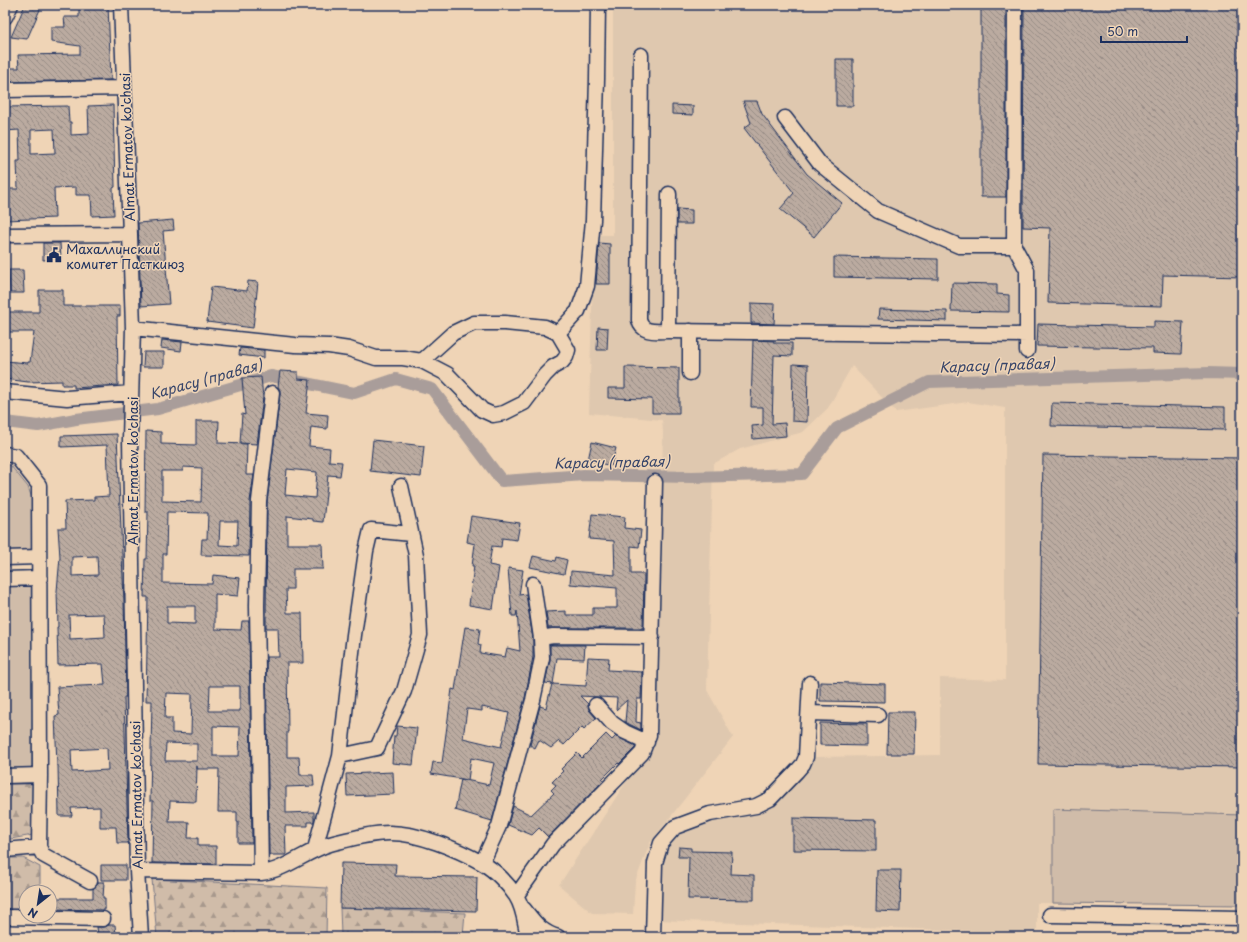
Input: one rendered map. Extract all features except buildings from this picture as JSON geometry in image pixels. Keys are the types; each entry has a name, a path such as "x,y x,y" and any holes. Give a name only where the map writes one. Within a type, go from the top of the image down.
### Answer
{"street":[{"path":"5,17 11,5"},
{"name":"Almat Ermatov ko'chasi","path":"120,5 130,234 132,328 130,438 137,871 141,937"},
{"path":"558,333 578,311 587,286 592,220 598,5"},
{"path":"1015,5 1014,246 1027,270 1026,351"},
{"path":"641,55 639,320 640,325 644,329 650,331 1026,334"},
{"path":"5,90 124,88"},
{"path":"784,118 820,164 878,211 959,246 1014,246"},
{"path":"668,331 669,194"},
{"path":"5,235 130,234"},
{"path":"132,328 295,345 329,346 349,349 376,358 403,358 422,361 447,374 482,410 493,414 504,413 524,403 545,375 562,362 566,357 568,350 558,333 545,327 505,323 474,323 453,333 422,361"},
{"path":"690,331 690,373"},
{"path":"5,392 67,398 131,395"},
{"path":"261,873 257,606 259,509 272,393"},
{"path":"5,454 16,456 39,486 39,847 43,855 90,880"},
{"path":"528,937 519,901 553,844 642,753 649,735 656,482"},
{"path":"340,756 377,748 404,691 420,635 416,555 401,486"},
{"path":"315,849 340,756 354,635 370,530 411,534"},
{"path":"5,558 39,557"},
{"path":"5,579 40,578"},
{"path":"482,863 499,826 531,708 542,658 541,638 533,584"},
{"path":"541,638 553,636 652,637"},
{"path":"653,937 655,863 661,843 675,827 710,814 756,806 770,799 803,764 806,757 807,748 810,683"},
{"path":"596,705 612,723 625,732 647,742"},
{"path":"809,713 878,715"},
{"path":"5,776 40,775"},
{"path":"137,871 270,872 315,849 372,835 389,833 406,834 424,838 482,863 500,877 536,925 543,931 558,937"},
{"path":"5,850 39,847"},
{"path":"1050,915 1242,918"},
{"path":"8,917 103,919"}],"shaded area":[{"path":"613,5 1242,5 1242,905 1037,903 1037,933 655,920 661,849 679,827 762,808 815,757 940,755 940,678 1005,680 1005,408 968,402 896,412 852,366 828,408 803,432 740,449 713,464 707,690 733,737 650,843 635,882 633,914 592,913 559,885 656,736 663,432 662,420 589,413 594,235 613,235"}],"green space":[{"path":"5,463 11,466 28,487 33,501 34,544 29,555 5,555"},
{"path":"5,581 29,583 33,588 32,766 28,770 5,771"},
{"path":"5,784 33,784 33,835 5,840"},
{"path":"1053,809 1242,815 1242,905 1053,903"},
{"path":"9,858 23,858 40,867 40,884 18,884 18,909 9,909"},
{"path":"152,879 327,888 326,937 157,937"},
{"path":"340,908 465,913 463,935 341,935"}],"waterway":[{"name":"Карасу (правая)","path":"5,422 38,426 76,419 158,409 271,376 354,393 396,379 432,389 502,481 584,475 692,477 802,474 837,428 929,382 1208,373 1242,374"}],"place":[{"name":"Махаллинский комитет Пасткиюз","path":"54,255"}]}
